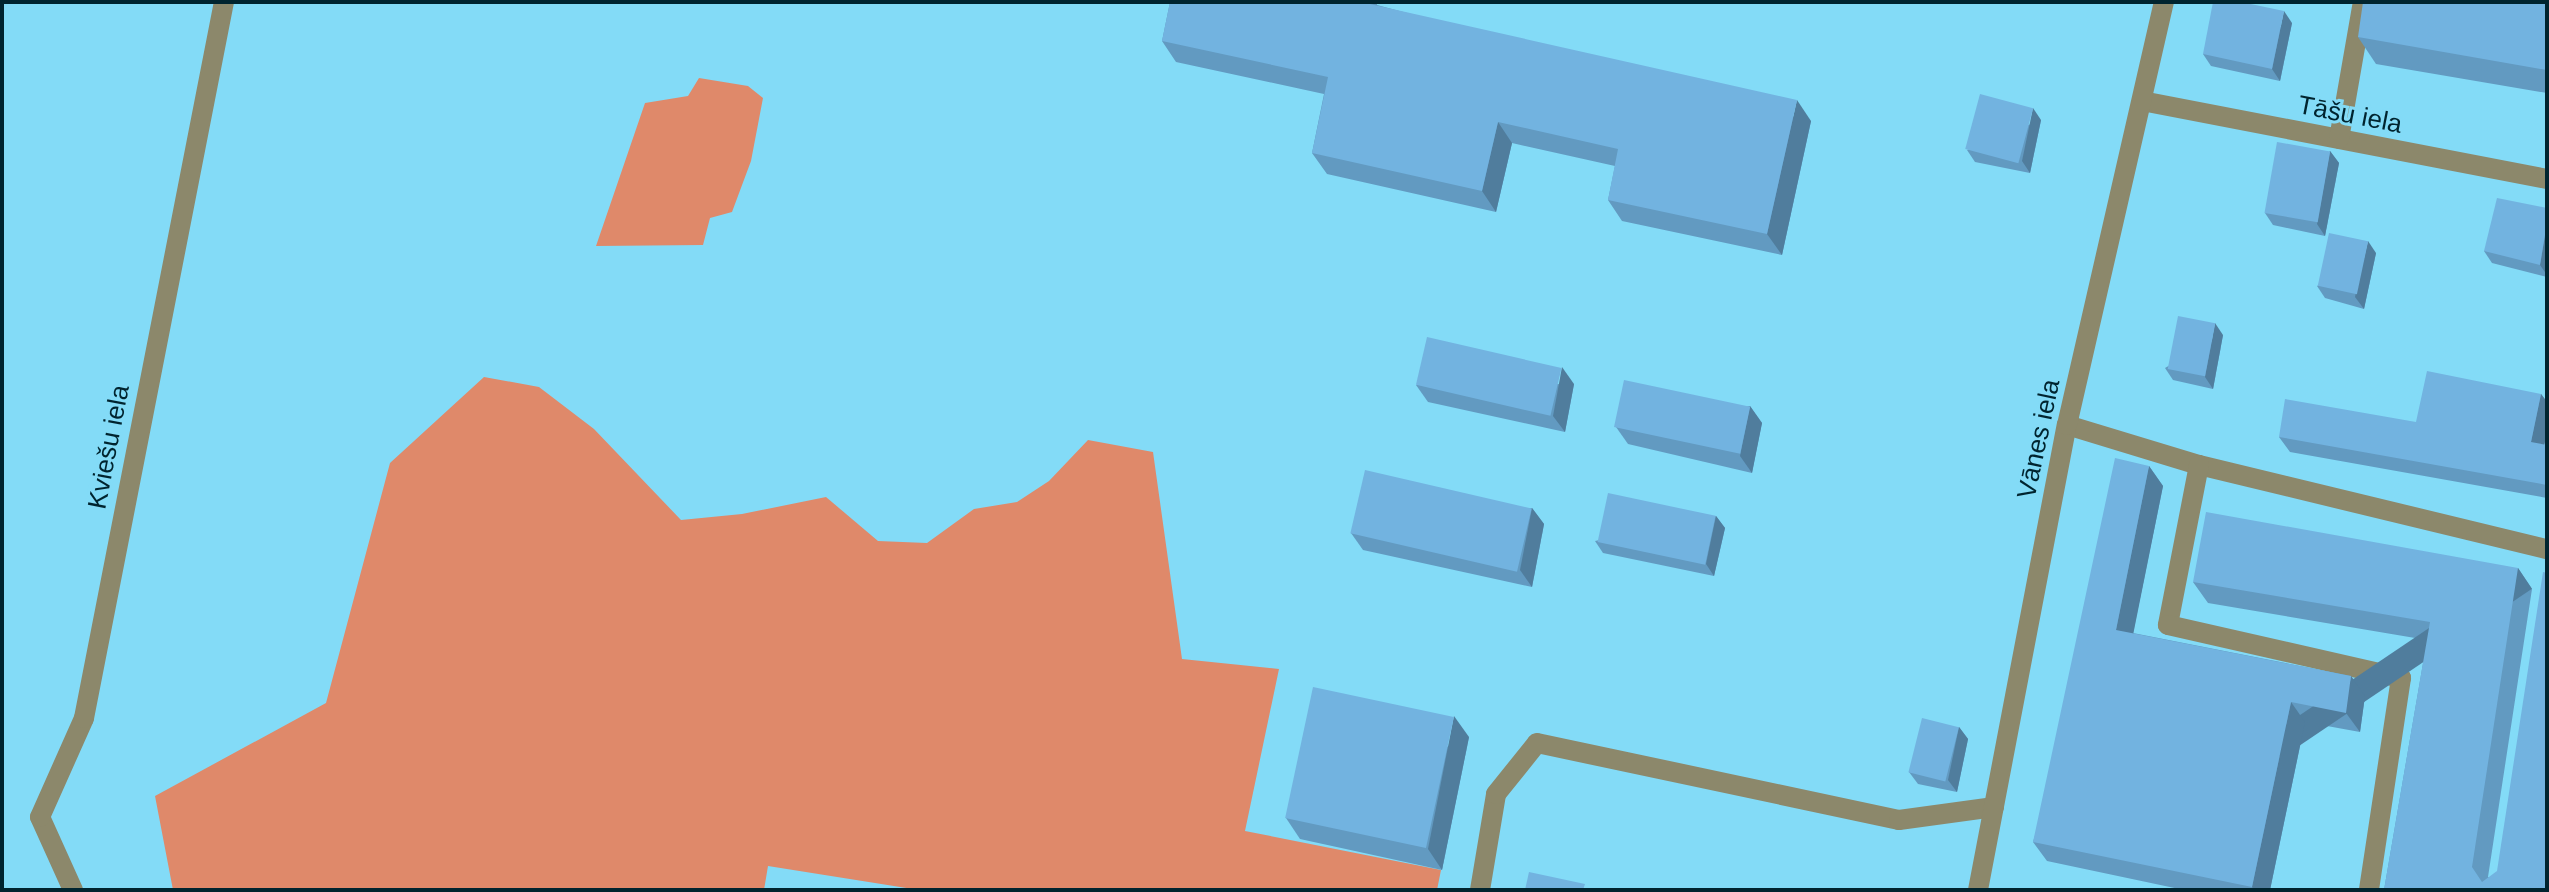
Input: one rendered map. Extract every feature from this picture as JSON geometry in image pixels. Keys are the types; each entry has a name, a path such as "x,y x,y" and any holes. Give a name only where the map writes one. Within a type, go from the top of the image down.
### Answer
{"street":[{"name":"Kviešu iela","path":"73,890 40,817 84,718 224,2"},
{"name":"Vānes iela","path":"1978,890 2067,425 2164,2"},
{"path":"2339,139 2363,2"},
{"name":"Tāšu iela","path":"2142,101 2547,179"},
{"path":"2067,425 2199,465 2547,549"},
{"path":"2199,465 2168,625 2401,678 2369,890"},
{"path":"1480,890 1496,794 1537,743 1899,820 1994,807"}],"shaded area":[{"path":"699,78 748,86 763,98 751,161 732,212 710,218 703,245 596,246 645,103 688,96"},
{"path":"484,377 539,387 594,429 681,520 742,514 826,497 878,541 927,543 974,509 1017,502 1049,481 1088,440 1153,452 1182,659 1279,669 1245,831 1441,870 1437,890 919,890 768,866 764,890 173,890 155,796 326,703 390,463"}],"building":[{"path":"1170,2 1361,2 1797,100 1767,234 1608,200 1618,149 1498,122 1482,191 1312,153 1328,77 1162,41"},
{"path":"2213,2 2241,2 2284,11 2272,69 2203,54"},
{"path":"2363,2 2547,2 2547,70 2358,37"},
{"path":"1980,94 2033,108 2018,163 1965,149"},
{"path":"2277,142 2330,151 2318,222 2264,213"},
{"path":"2497,198 2547,208 2540,265 2484,251"},
{"path":"2329,233 2368,241 2357,294 2318,286"},
{"path":"2178,316 2215,323 2205,376 2168,369"},
{"path":"1427,337 1561,368 1550,416 1416,385"},
{"path":"2427,371 2541,394 2531,442 2547,445 2547,485 2279,437 2285,399 2416,422"},
{"path":"1624,380 1750,407 1740,454 1614,427"},
{"path":"2115,458 2149,466 2116,630 2351,676 2346,713 2291,702 2252,887 2033,842"},
{"path":"1365,470 1532,508 1517,572 1350,533"},
{"path":"1608,493 1716,516 1705,565 1598,542"},
{"path":"2206,512 2518,568 2472,867 2482,882 2497,871 2543,572 2547,573 2547,890 2384,890 2430,622 2193,582"},
{"path":"1313,687 1454,717 1426,848 1285,818"},
{"path":"1922,718 1959,727 1945,782 1908,772"},
{"path":"1529,872 1585,884 1583,890 1525,890"}]}
